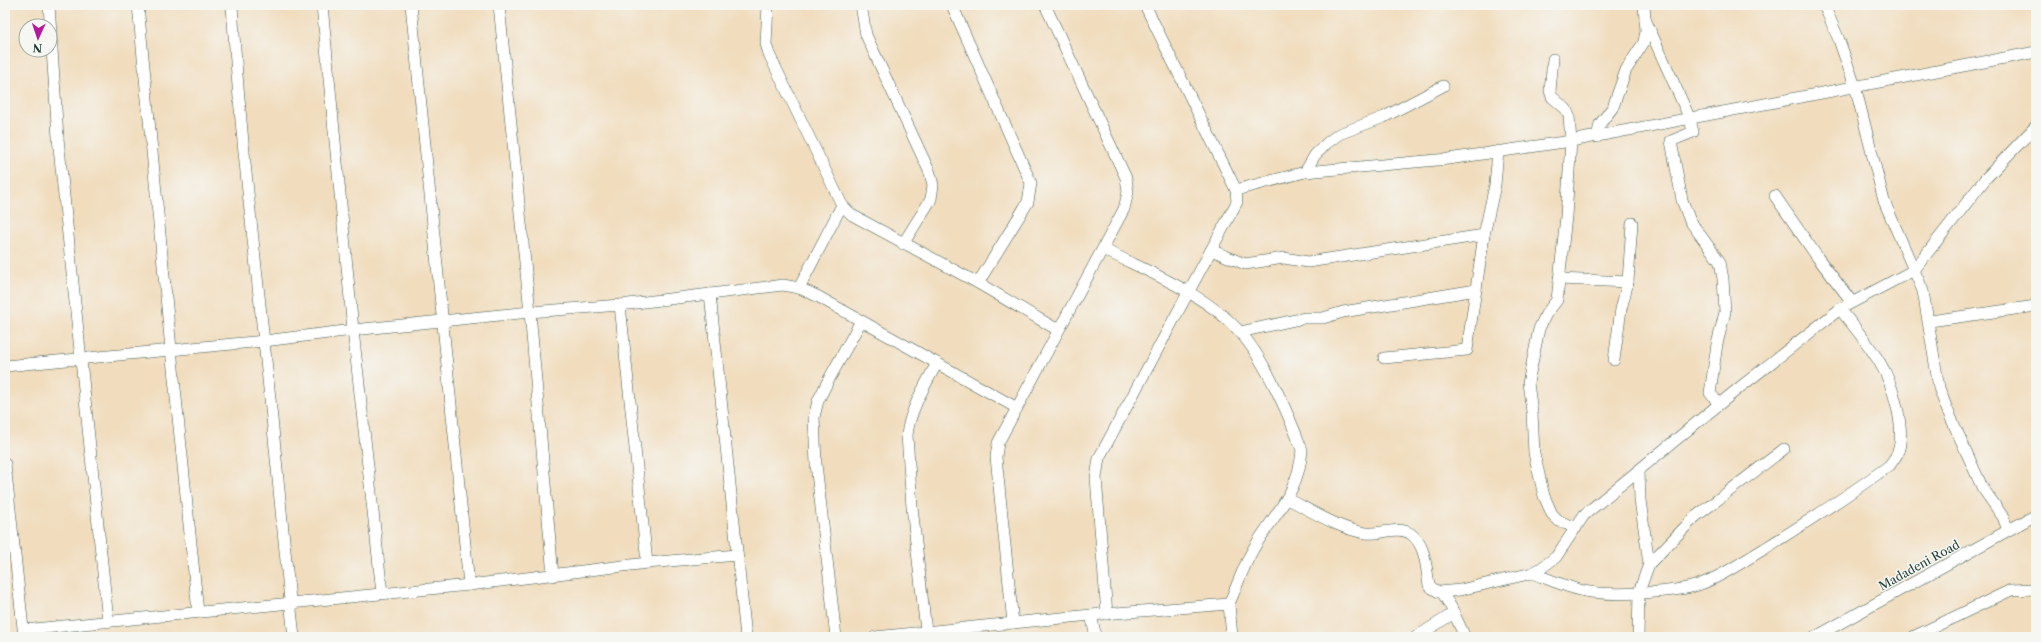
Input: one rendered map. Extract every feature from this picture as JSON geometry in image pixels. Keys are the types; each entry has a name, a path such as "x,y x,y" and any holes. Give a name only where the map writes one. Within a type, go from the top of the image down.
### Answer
{"street":[{"path":"49,5 58,138 108,621"},
{"path":"138,5 198,612"},
{"path":"232,5 238,101 253,255 264,342 294,637"},
{"path":"322,5 353,330 382,593"},
{"path":"411,5 469,585"},
{"path":"499,5 530,312 553,576"},
{"path":"768,5 766,44 769,54 842,205 852,215 903,244 978,283 1058,330"},
{"path":"861,5 866,35 930,173 933,185 931,199 903,244"},
{"path":"952,5 1031,183 1028,202 978,283"},
{"path":"1012,623 996,457 998,443 1124,209 1128,192 1128,185 1045,5"},
{"path":"1107,614 1096,478 1099,458 1237,202 1236,190 1145,5"},
{"path":"1597,137 1600,124 1613,107 1626,70 1644,42 1644,5"},
{"path":"1824,5 1840,40 1855,86 1884,201 1923,291 1930,321 1938,381 1947,409 1982,487 2003,517 2008,530"},
{"path":"1645,18 1690,119 1693,132 1671,142 1682,200 1690,221 1720,262 1725,312 1717,344 1710,393 1719,404"},
{"path":"1236,190 1305,172 1448,159 1597,137 2036,52"},
{"path":"1554,59 1550,91 1552,97 1566,109 1569,116 1571,141 1557,300 1546,314 1539,329 1528,383 1532,412 1534,453 1544,496 1552,514 1559,521 1576,528"},
{"path":"1305,172 1315,155 1339,134 1384,118 1443,86"},
{"path":"1288,499 1334,523 1356,531 1375,534 1402,530 1411,534 1422,548 1429,585 1432,588 1442,592 1460,590 1532,573 1556,557 1584,515 1719,404 1840,309 1914,270 1986,178 2036,126"},
{"path":"1384,358 1467,350 1484,235 1495,185 1498,152"},
{"path":"1775,196 1818,258 1852,302"},
{"path":"799,288 842,205"},
{"path":"1614,360 1621,309 1628,282 1632,223"},
{"path":"1211,250 1245,264 1284,258 1308,262 1484,235"},
{"path":"1103,249 1189,292 1231,323 1240,332 1255,351 1264,368 1302,450 1301,465 1288,499 1256,544 1229,604 1232,637"},
{"path":"1559,280 1628,282"},
{"path":"5,366 171,349 264,342 353,330 530,312 620,305 783,285 799,288 938,363 1017,408"},
{"path":"1240,332 1304,318 1323,318 1343,312 1476,290"},
{"path":"710,294 746,637"},
{"path":"620,305 647,563"},
{"path":"1930,321 2036,306"},
{"path":"1532,573 1567,586 1593,592 1674,590 1694,586 1727,572 1795,530 1890,464 1898,453 1901,438 1900,421 1893,393 1881,364 1840,309"},
{"path":"836,637 816,464 814,417 818,401 861,321"},
{"path":"926,631 912,507 907,435 908,424 914,407 938,363"},
{"path":"1638,637 1639,592 1649,564 1695,517 1784,449"},
{"path":"5,464 9,534 24,634 108,621 290,604 553,576 647,563 737,555"},
{"path":"1639,471 1640,500 1649,564"},
{"name":"Madadeni Road","path":"1815,637 2036,515"},
{"path":"1913,637 2011,590 2036,589"},
{"path":"1442,592 1454,612 1465,637"},
{"path":"875,637 926,631 978,632 1012,623 1229,604"},
{"path":"1416,637 1454,612"},
{"path":"1090,615 1096,637"}]}
